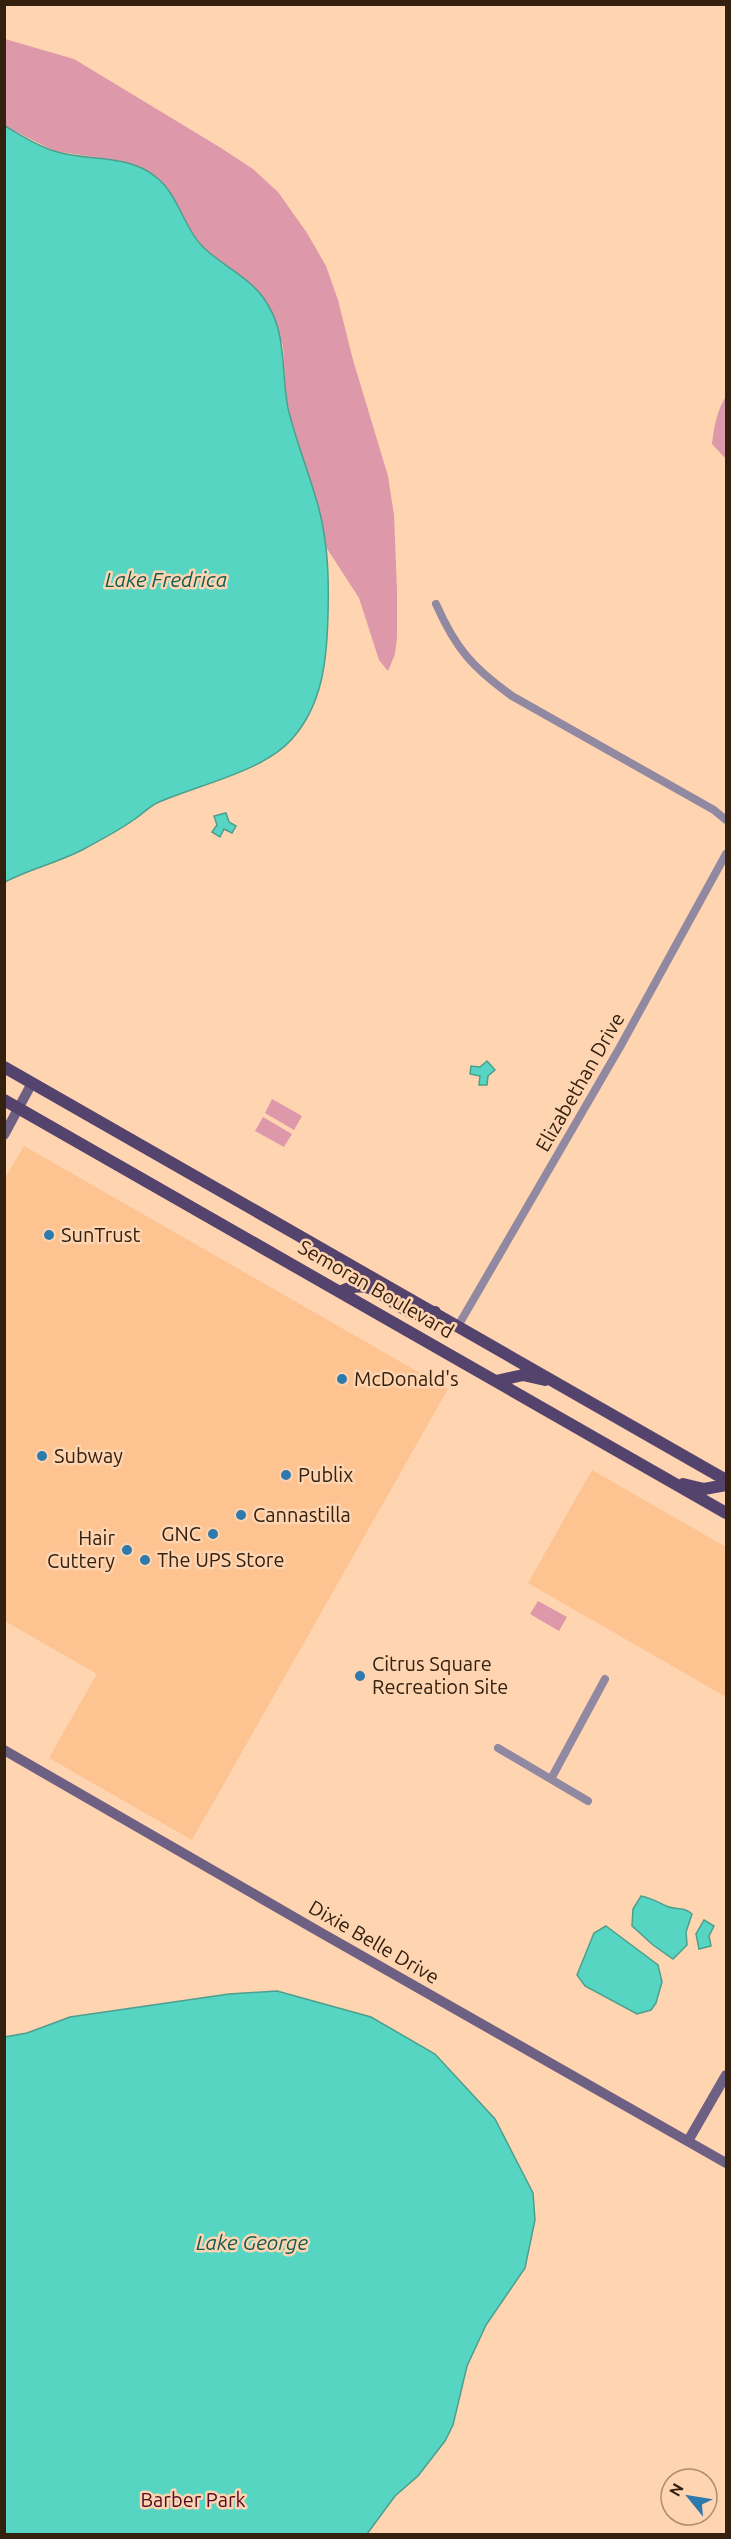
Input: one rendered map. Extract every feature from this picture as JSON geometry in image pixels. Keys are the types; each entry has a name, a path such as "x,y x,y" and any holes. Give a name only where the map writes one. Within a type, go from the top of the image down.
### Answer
{"main road":[{"name":"Semoran Boulevard","path":"4,1067 726,1480"},
{"name":"Semoran Boulevard","path":"4,1100 726,1513"},
{"path":"342,1292 354,1285 369,1287 417,1314 435,1312"},
{"path":"496,1381 523,1375 558,1383"},
{"path":"671,1481 704,1489 726,1485"}],"street":[{"path":"436,604 448,631 464,655 489,679 512,696 714,810 726,820"},
{"name":"Elizabethan Drive","path":"458,1326 620,1047 726,854"},
{"path":"4,1135 32,1083"},
{"path":"551,1779 605,1679"},
{"path":"498,1748 588,1801"},
{"name":"Dixie Belle Drive","path":"4,1750 726,2163"},
{"path":"688,2142 726,2075"}],"shaded area":[{"path":"5,39 74,59 221,148 253,169 278,192 307,233 326,266 338,300 353,360 388,476 394,515 397,638 395,654 388,671 379,660 359,598 326,547 320,512 286,396 283,346 268,304 252,285 202,246 168,191 121,161 54,151 5,126"},
{"path":"726,396 726,459 712,444 716,419"},
{"path":"272,1099 302,1116 294,1130 265,1113"},
{"path":"263,1117 292,1134 284,1147 255,1131"},
{"path":"24,1146 448,1389 192,1840 49,1758 97,1674 5,1621 4,1180"},
{"path":"592,1470 726,1547 726,1697 528,1583"},
{"path":"538,1601 567,1617 559,1631 530,1614"}],"water":[{"name":"Lake Fredrica","path":"5,126 48,149 132,164 156,177 170,192 195,238 202,246 254,287 268,305 281,342 288,408 322,522 326,548 328,614 324,664 317,696 302,725 280,750 229,777 157,803 122,828 82,850 5,882"},
{"path":"226,813 229,822 236,826 232,833 224,829 220,837 212,832 217,825 214,816"},
{"path":"487,1061 495,1070 488,1076 487,1085 479,1085 480,1076 470,1074 471,1066 480,1067"},
{"path":"641,1896 692,1914 686,1932 687,1945 673,1959 632,1926 633,1909"},
{"path":"704,1920 714,1926 709,1936 711,1946 699,1949 696,1934"},
{"path":"606,1926 658,1965 662,1982 656,2003 651,2010 637,2014 585,1986 577,1975 594,1933"},
{"name":"Lake George","path":"277,1991 371,2017 435,2054 495,2119 533,2193 535,2220 525,2268 486,2325 467,2366 453,2425 445,2441 418,2476 395,2496 367,2534 5,2534 5,2037 27,2033 70,2017 229,1994"}],"place":[{"name":"SunTrust","path":"49,1235"},
{"name":"McDonald's","path":"342,1379"},
{"name":"Subway","path":"42,1456"},
{"name":"Publix","path":"286,1475"},
{"name":"Cannastilla","path":"241,1515"},
{"name":"GNC","path":"213,1534"},
{"name":"Hair Cuttery","path":"127,1550"},
{"name":"The UPS Store","path":"145,1560"},
{"name":"Citrus Square Recreation Site","path":"360,1676"}],"park label":[{"name":"Barber Park","path":"193,2500"}]}
